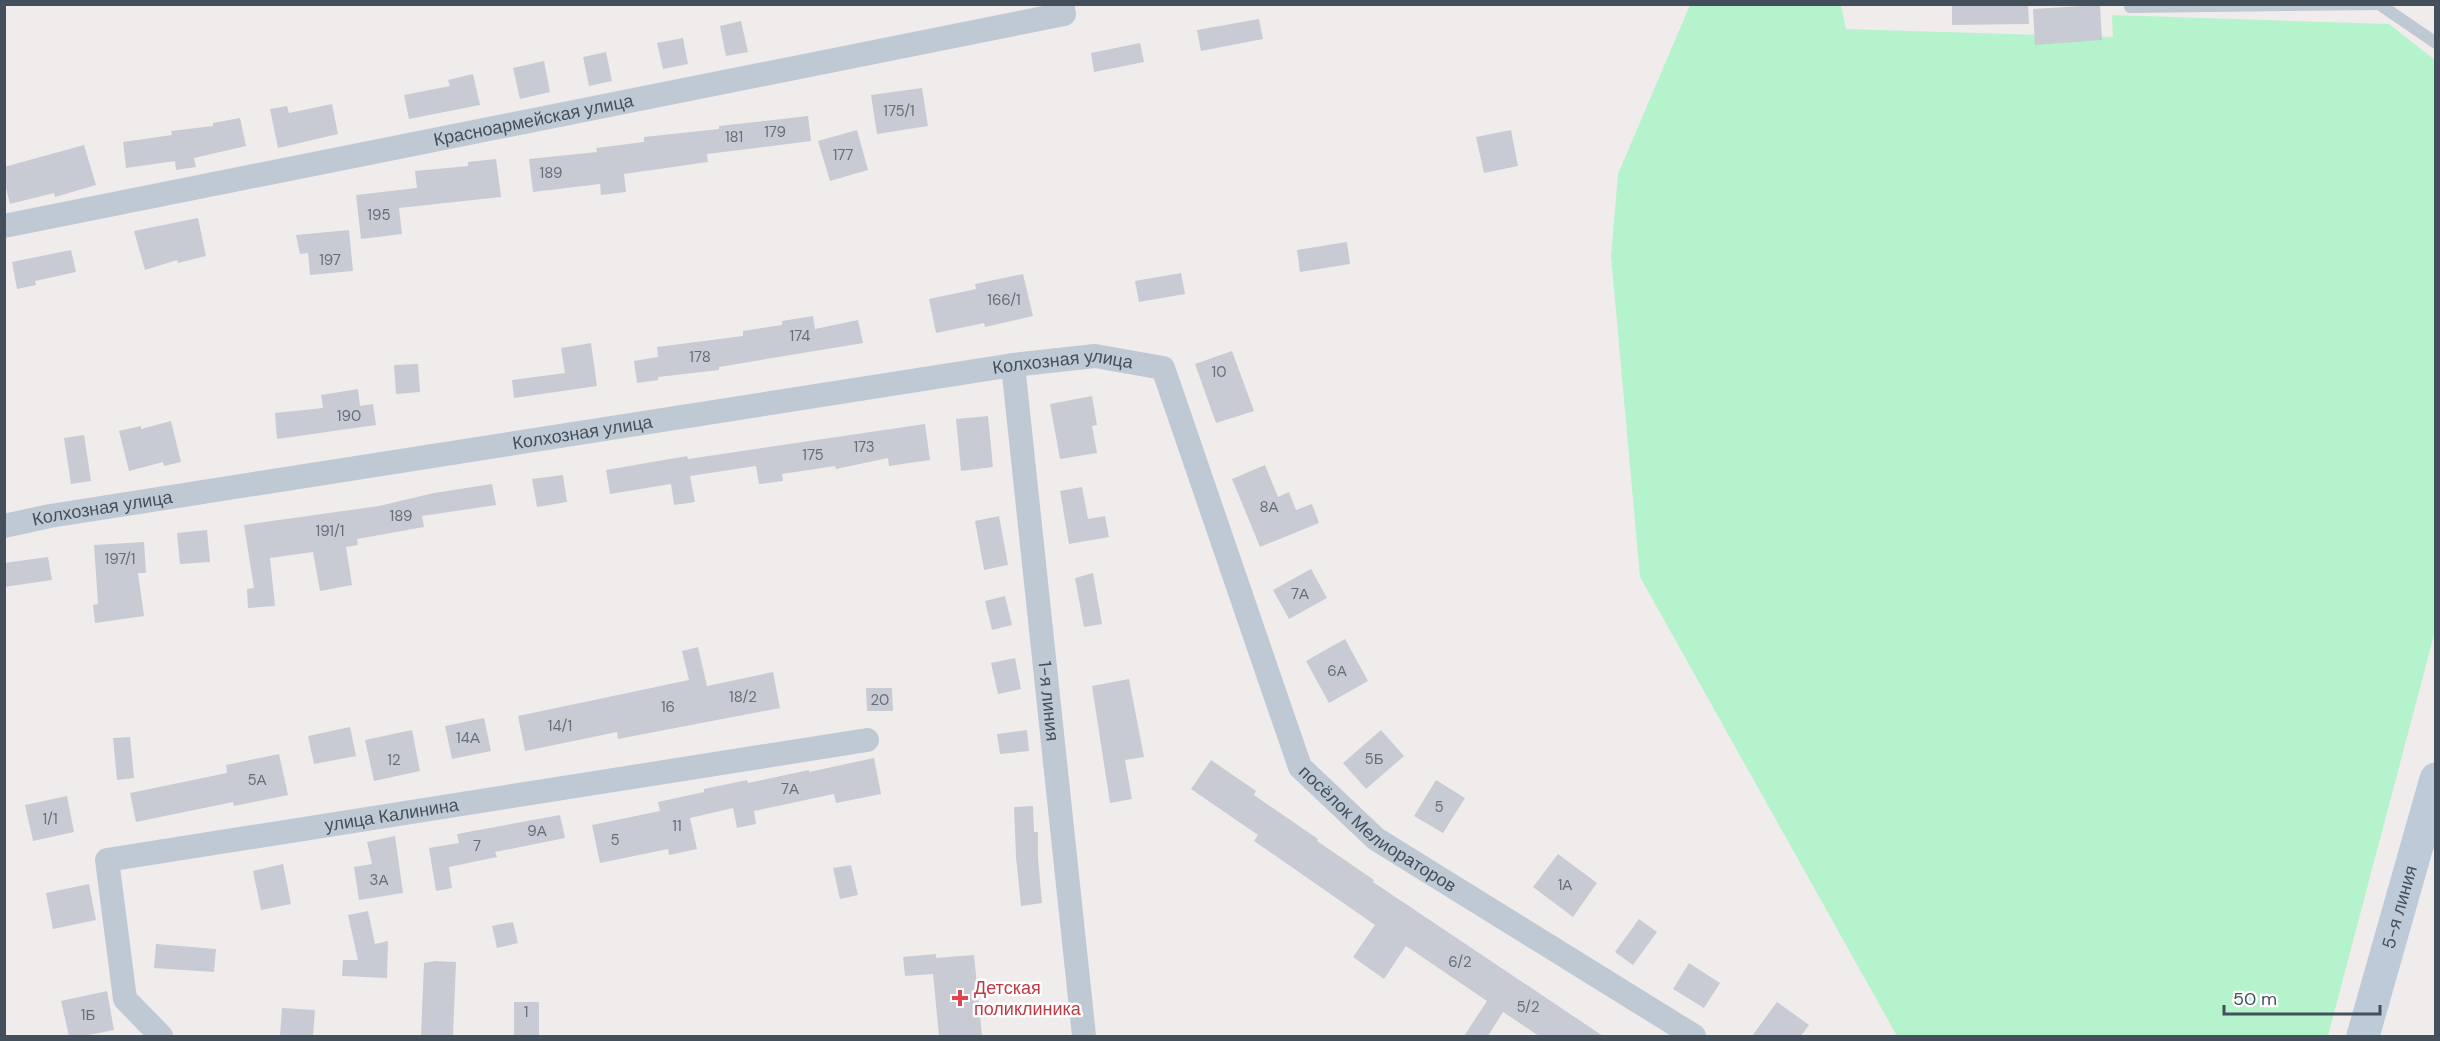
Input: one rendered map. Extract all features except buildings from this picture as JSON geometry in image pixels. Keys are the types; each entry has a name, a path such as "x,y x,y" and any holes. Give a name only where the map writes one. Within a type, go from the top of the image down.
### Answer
{"street":[{"name":"Красноармейская улица","path":"4,226 1063,9"},
{"name":"Колхозная улица","path":"4,526 50,516 1014,364 1095,356 1163,368"},
{"name":"1-я линия","path":"1014,364 1084,1036"},
{"name":"посёлок Мелиораторов","path":"1163,368 1300,767 1376,839 1694,1036"},
{"name":"улица Калинина","path":"161,1036 125,999 107,860 867,740"},
{"name":"5-я линия","path":"2363,1036 2436,779"}],"lane":[{"path":"2130,4 2130,6 2378,5 2436,43"}],"green space":[{"path":"1690,5 1841,5 1846,29 2113,37 2112,15 2389,24 2435,60 2435,631 2328,1036 1897,1036 1640,577 1611,256 1618,174"}],"place":[{"name":"Детская поликлиника","path":"960,998"}]}
